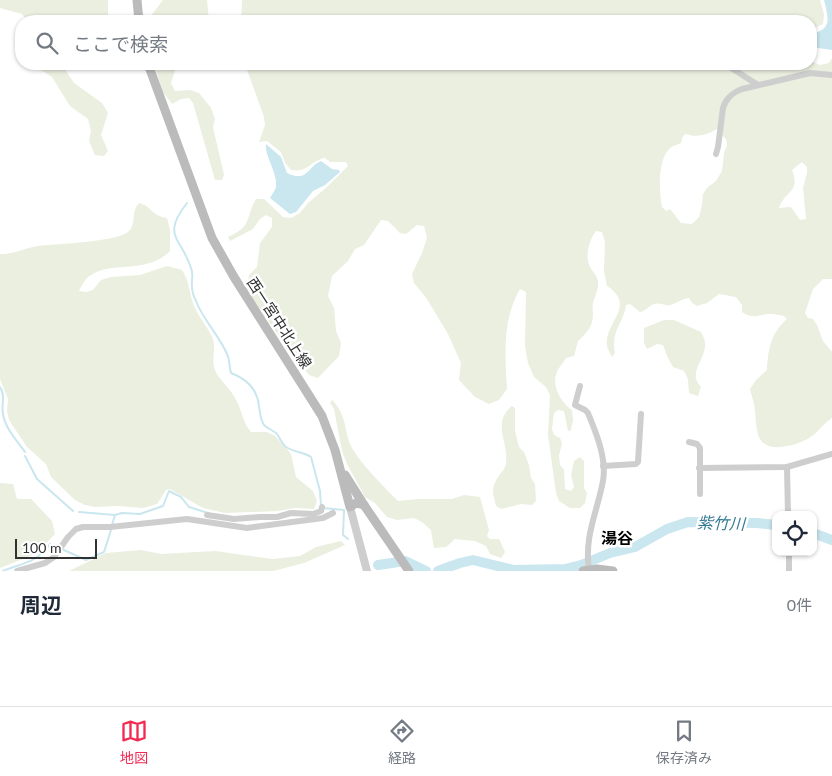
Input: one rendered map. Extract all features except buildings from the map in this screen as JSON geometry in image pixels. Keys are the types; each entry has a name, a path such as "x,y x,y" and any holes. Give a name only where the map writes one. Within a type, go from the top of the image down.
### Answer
{"main road":[{"path":"137,0 138,15"},
{"name":"西一宮中北上線","path":"150,70 219,251 322,416 335,450 350,507"},
{"path":"340,469 405,565"},
{"path":"350,507 356,503 364,505"},
{"path":"587,568 613,571"}],"street":[{"path":"734,70 758,85"},
{"path":"716,154 724,103 734,92 810,73 832,74"},
{"path":"580,386 575,405 588,413 600,446 603,466 603,481 590,526 587,568"},
{"path":"603,466 636,464 638,462 641,414"},
{"path":"689,442 698,444 700,448 700,494"},
{"path":"699,468 787,467 832,454"},
{"path":"787,467 788,511"},
{"path":"207,515 234,519 277,517 291,513 313,514 321,511 322,507"},
{"path":"350,507 367,571"},
{"path":"17,571 45,563 54,557 76,529 83,527 110,527 187,519 247,528 323,518 333,513"},
{"path":"789,556 789,571"}],"green space":[{"path":"0,0 108,0 108,15 23,15 0,8"},
{"path":"163,0 207,0 208,15 152,15"},
{"path":"242,0 820,0 824,14 823,24 817,27 817,15 241,15"},
{"path":"832,58 832,279 823,279 813,289 805,313 808,318 813,319 823,341 832,352 832,418 815,434 796,444 776,447 768,446 762,442 757,429 750,389 756,380 767,370 771,342 777,330 787,319 784,316 774,314 749,316 742,312 742,305 736,297 719,294 707,303 697,306 689,298 670,305 654,304 640,312 630,304 626,305 614,339 615,353 612,357 607,346 607,338 620,308 620,301 616,293 607,286 604,271 605,242 602,232 596,231 588,251 590,266 598,281 593,305 592,323 578,341 574,356 566,358 559,368 555,380 559,395 572,410 571,430 568,431 564,411 558,410 554,413 552,429 554,435 560,438 562,443 559,456 560,465 564,470 565,489 571,491 574,487 571,475 574,461 580,457 584,461 584,488 587,493 585,503 580,508 570,508 559,501 556,493 548,435 550,395 546,387 534,377 528,363 525,346 526,292 520,289 514,301 507,325 505,351 507,389 499,400 489,404 475,397 459,380 461,363 448,334 427,299 414,283 412,274 427,238 424,226 417,225 406,234 400,233 388,221 381,220 364,245 355,249 348,261 332,276 328,296 334,308 336,331 341,343 339,356 318,378 309,375 254,301 247,286 249,275 257,267 260,243 272,227 272,218 266,215 260,219 253,229 230,241 228,237 245,225 256,199 264,199 283,217 291,218 300,213 308,203 348,166 346,162 330,162 325,158 301,170 291,170 285,163 281,152 267,141 259,142 265,125 264,117 247,70 817,70 817,64 829,63","holes":["717,129 722,131 721,134 726,139 727,145 722,171 716,181 703,194 699,217 692,224 681,223 670,209 666,211 662,207 660,176 663,160 670,148 681,143 683,136 686,134 694,136","802,162 807,167 803,188 806,219 800,220 791,207 779,208 795,183 792,170"]},
{"path":"41,70 66,70 74,83 102,103 108,113 101,135 108,151 104,156 95,155 89,141 91,131 88,119 70,106 52,77"},
{"path":"156,70 175,70 171,83 175,91 190,90 199,93 211,108 215,119 213,127 224,175 222,180 215,180 193,103 189,98 181,99 172,104 163,92"},
{"path":"139,203 157,215 167,218 170,230 170,251 160,259 150,263 97,272 88,277 79,291 93,290 101,280 111,277 140,275 167,266 182,270 187,279 198,315 213,339 213,362 217,374 233,394 251,432 267,432 275,436 291,454 296,477 313,491 317,501 314,509 295,508 279,511 225,513 203,508 170,489 166,490 157,504 143,508 85,505 75,500 51,477 46,464 27,447 9,420 7,411 8,399 0,379 0,254 38,246 101,240 123,235 129,231 133,224 136,207"},
{"path":"664,320 674,320 701,332 703,336 705,350 696,371 697,382 701,387 698,396 689,393 688,379 684,371 673,367 663,345 657,344 647,349 644,343 644,328"},
{"path":"332,400 340,410 350,444 358,458 398,501 452,499 464,495 480,497 489,530 487,536 490,539 499,539 505,552 501,558 490,554 486,546 475,541 455,539 446,547 434,548 431,530 422,522 414,518 397,520 387,517 375,503 365,497 342,451 334,409 330,403"},
{"path":"512,406 515,408 515,431 519,447 524,452 531,478 535,484 536,501 532,505 521,504 501,509 496,506 493,489 506,464 502,426 506,412"},
{"path":"0,483 13,484 17,499 31,499 52,521 55,534 35,554 0,568"},
{"path":"341,541 345,545 304,563 273,571 69,571 106,553 141,550 161,554 215,551 273,559 300,556 316,547"}],"water":[{"path":"824,0 832,0 832,50 817,48 817,32 826,26 827,13"},
{"path":"266,144 281,157 287,173 294,176 307,173 321,161 340,172 325,185 313,191 296,212 290,214 270,198 276,188 276,182"}],"waterway":[{"path":"187,203 179,214 174,230 192,271 192,290 199,308 224,347 229,359 231,373 246,381 256,394 264,425 277,434 286,447 311,457 320,491 321,506"},
{"path":"0,387 3,394 4,419 25,452"},
{"path":"25,456 37,479 73,511"},
{"path":"79,512 115,515 122,513 140,514 163,506 169,491 181,497 189,507 208,513"},
{"path":"323,508 344,510 343,535 348,539"},
{"path":"112,525 115,515"},
{"name":"紫竹川","path":"438,571 473,560 514,570 565,569 581,565 610,553 635,547 667,529 688,522 772,525"},
{"path":"55,546 86,560 104,552 111,530"},
{"name":"紫竹川","path":"817,534 832,540"},
{"path":"3,571 34,559 50,544"},
{"name":"紫竹川","path":"378,565 405,561 426,571"}],"district":[{"name":"湯谷","path":"617,538"}]}
